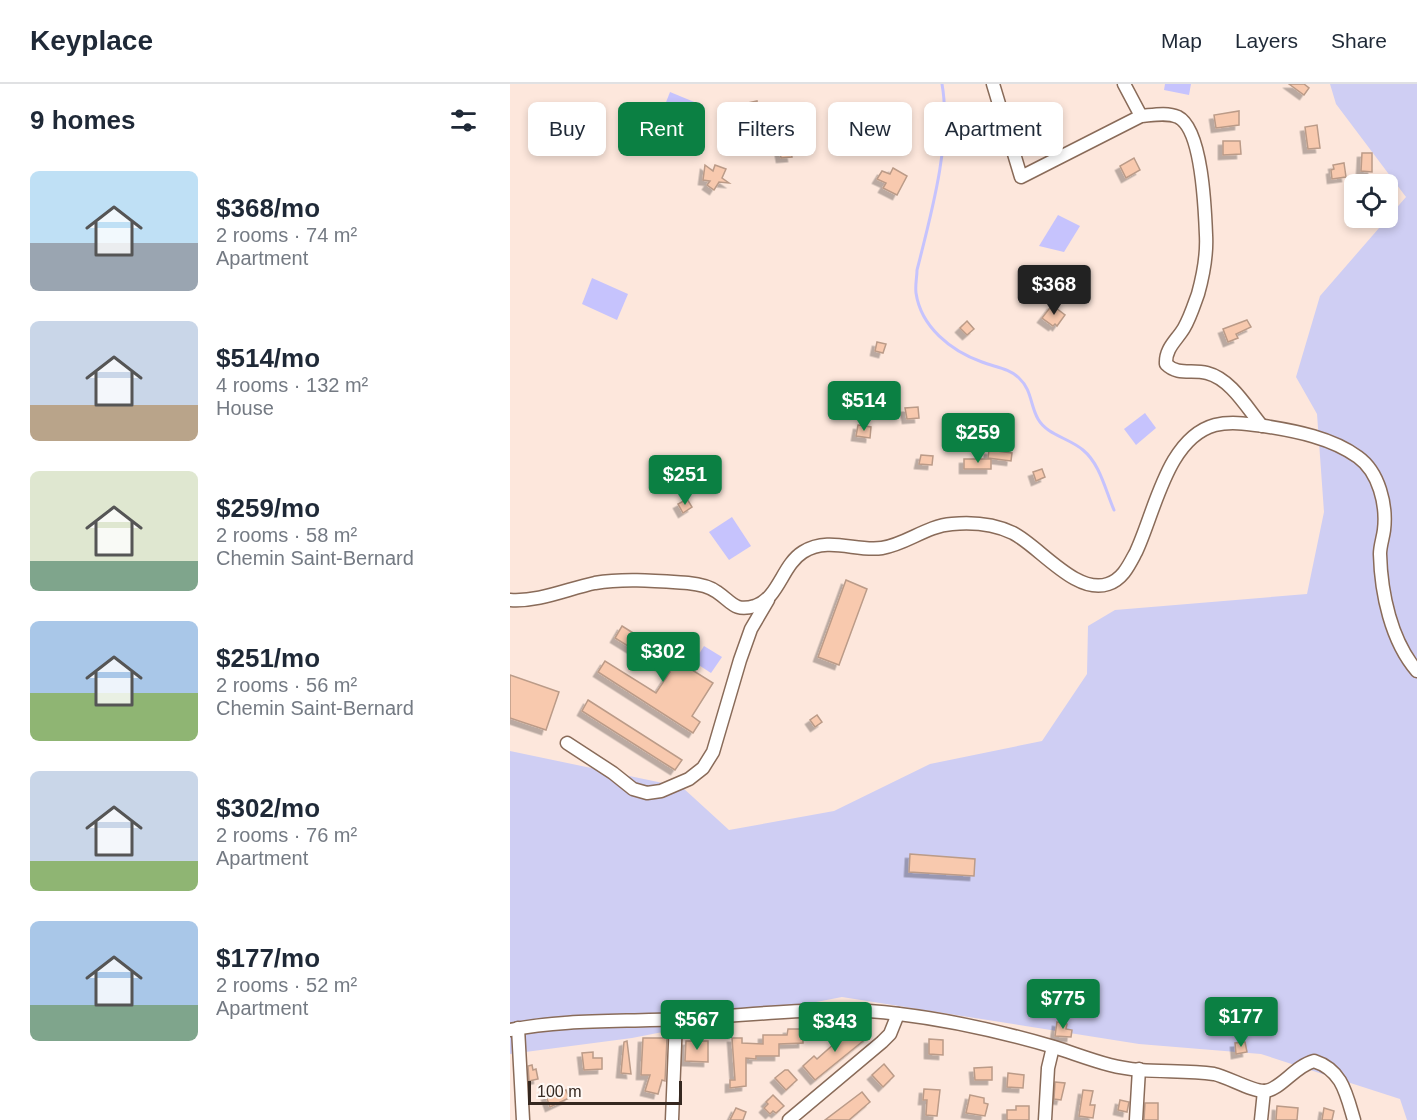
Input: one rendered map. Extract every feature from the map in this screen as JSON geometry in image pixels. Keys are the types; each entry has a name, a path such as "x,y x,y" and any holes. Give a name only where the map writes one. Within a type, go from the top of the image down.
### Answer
{"street":[{"path":"993,84 1021,177 1142,117 1163,114 1177,117 1191,129 1198,152 1202,189 1206,236 1204,267 1198,293 1186,326 1169,348 1166,364 1177,371 1208,373 1219,379 1236,394 1262,426"},
{"path":"1124,84 1142,117"},
{"path":"567,743 633,789 647,793 661,791 688,779 703,768 713,752 751,629 791,563 808,549 817,546 838,544 881,548 941,525 968,523 996,526 1012,533 1039,551 1069,575 1084,583 1096,586 1106,585 1127,570 1143,536 1167,472 1189,440 1201,430 1231,423 1292,430 1343,448 1362,459 1380,488 1384,511 1384,529 1380,550 1386,601 1402,646 1417,671"},
{"path":"510,600 536,598 596,583 632,581 701,585 716,591 731,605 738,608 758,605 768,599"},
{"path":"523,1120 514,1029 563,1023 826,1011 898,1014 927,1018 1053,1047 1111,1066 1224,1076 1264,1091 1275,1088 1303,1064 1314,1060 1332,1069 1339,1077 1354,1120"},
{"path":"789,1120 882,1042 890,1034 898,1014"},
{"path":"672,1120 676,1019"},
{"path":"1045,1120 1048,1068 1053,1047"},
{"path":"1136,1120 1138,1070"},
{"path":"1261,1120 1264,1091"}],"shaded area":[{"path":"1165,84 1191,84 1189,95 1164,90"},
{"path":"1330,84 1417,84 1417,1120 1407,1120 1400,1099 1261,1054 1139,1044 842,997 632,1038 510,1054 510,751 682,787 729,830 834,811 930,764 1042,741 1087,674 1088,626 1115,610 1307,594 1324,512 1317,414 1296,377 1320,296 1379,228 1398,228 1398,206 1406,197 1398,186 1398,174 1389,174 1336,104"},
{"path":"670,92 694,102 666,102"},
{"path":"1058,215 1080,226 1064,252 1039,246"},
{"path":"592,278 628,294 617,320 582,304"},
{"path":"1145,413 1156,428 1136,445 1124,429"},
{"path":"732,517 751,546 729,560 709,532"},
{"path":"704,646 722,657 711,673 694,662"}],"building":[{"path":"1289,84 1304,84 1309,88 1304,95"},
{"path":"1239,111 1239,125 1216,128 1214,115"},
{"path":"1317,125 1320,148 1308,149 1305,127"},
{"path":"1223,141 1240,141 1241,154 1223,155"},
{"path":"1362,153 1372,153 1372,172 1361,171"},
{"path":"1134,158 1140,170 1126,178 1120,166"},
{"path":"1344,163 1344,177 1332,179 1333,165"},
{"path":"705,165 713,171 715,165 726,169 722,178 729,183 719,182 714,190 707,185 710,181 703,180"},
{"path":"893,168 907,176 897,195 883,188 886,183 877,179 882,171 890,174"},
{"path":"1052,305 1065,315 1057,326 1055,324 1053,326 1042,318"},
{"path":"1247,320 1251,327 1236,334 1238,338 1228,342 1223,329"},
{"path":"967,321 974,329 967,335 960,328"},
{"path":"877,342 886,344 883,353 875,351"},
{"path":"918,407 919,418 907,419 905,408"},
{"path":"858,425 871,427 870,438 856,436"},
{"path":"989,450 1012,453 1011,461 988,458"},
{"path":"921,455 933,456 932,465 919,464"},
{"path":"964,459 991,459 991,469 964,469"},
{"path":"1042,469 1045,477 1036,481 1033,472"},
{"path":"687,499 692,507 683,513 678,504"},
{"path":"846,580 867,589 839,665 818,657"},
{"path":"622,626 713,683 692,716 700,722 693,733 598,672 605,661 656,693 670,672 615,638"},
{"path":"510,675 559,692 546,730 510,718"},
{"path":"588,700 682,760 675,770 582,711"},
{"path":"817,715 822,722 815,727 810,720"},
{"path":"910,854 975,859 974,876 909,872"},
{"path":"1057,1022 1067,1024 1066,1029 1072,1030 1071,1037 1055,1036"},
{"path":"860,1028 868,1037 815,1080 803,1066 814,1056 817,1059 851,1029 855,1032"},
{"path":"788,1029 803,1029 803,1043 779,1044 779,1056 746,1058 746,1086 730,1088 730,1080 735,1080 732,1038 742,1038 742,1043 763,1044 763,1035 787,1035"},
{"path":"643,1038 667,1038 665,1081 662,1080 658,1094 645,1091 650,1075 641,1075"},
{"path":"929,1039 943,1040 943,1055 929,1054"},
{"path":"627,1041 631,1074 621,1073 624,1042"},
{"path":"686,1041 708,1041 708,1062 685,1061"},
{"path":"1245,1042 1247,1052 1236,1054 1235,1043"},
{"path":"593,1052 593,1058 602,1058 602,1069 584,1070 582,1053"},
{"path":"884,1064 894,1076 883,1087 872,1075"},
{"path":"532,1065 533,1070 536,1069 538,1079 529,1081 528,1066"},
{"path":"992,1067 992,1080 975,1080 974,1068"},
{"path":"788,1070 797,1080 786,1090 775,1078"},
{"path":"1008,1073 1024,1075 1023,1088 1007,1087"},
{"path":"1055,1082 1065,1083 1061,1100 1054,1099"},
{"path":"559,1085 562,1091 566,1090 569,1098 550,1107 546,1096 549,1095 547,1088"},
{"path":"924,1089 940,1090 937,1116 926,1115 927,1100 923,1100"},
{"path":"1083,1090 1093,1091 1090,1105 1095,1105 1093,1118 1079,1116"},
{"path":"862,1092 870,1102 849,1120 825,1120"},
{"path":"773,1095 784,1106 776,1113 773,1111 770,1114 764,1108"},
{"path":"970,1095 984,1098 984,1103 988,1104 985,1116 966,1113"},
{"path":"1120,1100 1129,1102 1127,1112 1118,1110"},
{"path":"1145,1103 1158,1103 1158,1120 1144,1120"},
{"path":"1016,1106 1029,1106 1029,1120 1007,1120 1007,1110 1016,1110"},
{"path":"1277,1106 1298,1108 1297,1120 1276,1120"},
{"path":"736,1108 746,1112 743,1120 730,1120"},
{"path":"1324,1108 1334,1111 1332,1120 1322,1120"}],"waterway":[{"path":"942,84 944,106 942,153 934,202 917,270 916,290 919,305 931,327 949,344 970,357 1006,370 1019,378 1029,393 1035,414 1042,424 1083,450 1094,462 1114,510"}]}
